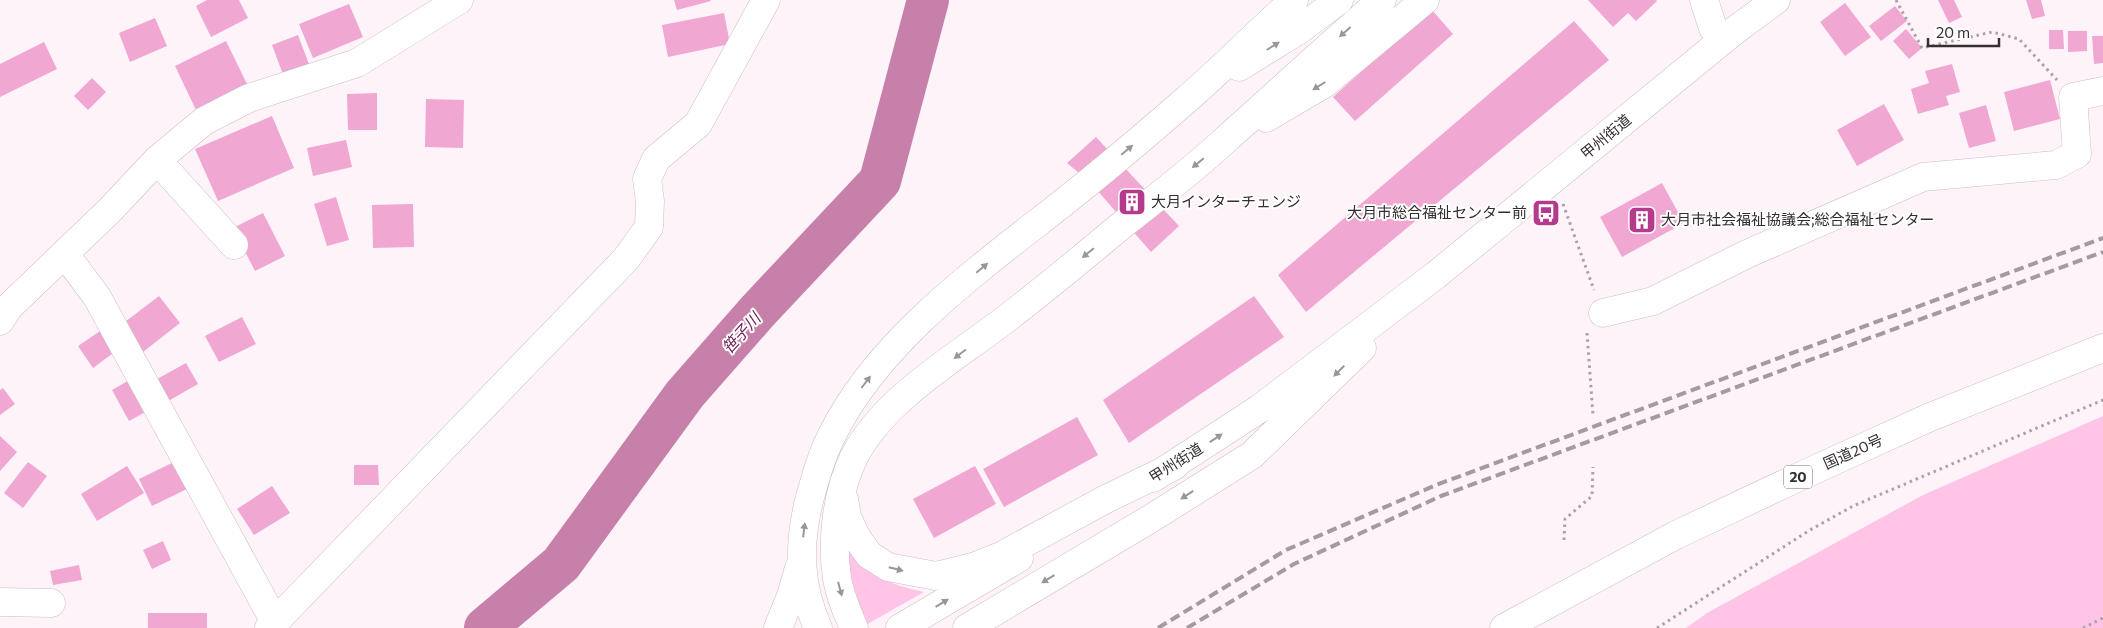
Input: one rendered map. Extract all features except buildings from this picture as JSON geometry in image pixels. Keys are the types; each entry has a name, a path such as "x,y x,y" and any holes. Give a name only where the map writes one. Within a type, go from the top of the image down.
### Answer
{"main road":[{"path":"0,320 9,307 110,210 157,160 204,122 250,98 357,63 459,0"},
{"path":"65,254 97,297 272,625 626,259 649,227 650,201 647,179 656,159 698,124 766,0"},
{"path":"1186,100 1278,0"},
{"path":"778,628 791,596 800,562 808,506 816,475 831,436 856,395 886,356 929,313 1090,182 1186,100 1294,0"},
{"path":"1186,100 1299,30 1339,0"},
{"path":"854,628 844,605 837,578 836,524 843,490 854,458 872,429 899,400 1005,320 1223,142 1303,68 1382,0"},
{"path":"1223,142 1324,84 1425,0"},
{"path":"1704,0 1713,28 1722,41"},
{"name":"甲州街道","path":"900,628 1174,466 1259,409 1436,275 1722,41 1776,0"},
{"path":"1603,313 1654,301 1747,254 1923,177 2056,165 2077,154 2072,97 2103,90"},
{"path":"157,160 234,245"},
{"name":"甲州街道","path":"967,628 1150,519 1252,455 1436,275"},
{"name":"国道20号","path":"1504,628 1676,535 1803,475 1928,418 2103,348"},
{"path":"843,490 847,517 856,538 870,555 888,567 936,576 976,566 1001,556 1106,499 1174,466"},
{"path":"800,562 808,607 818,628"},
{"path":"0,602 51,603"}],"path":[{"path":"1896,0 1922,48 1992,32 2019,38 2072,97"},
{"path":"1567,219 1603,313 1587,333 1593,415"},
{"path":"1657,628 1810,530 1853,506 2103,400"},
{"path":"1564,540 1565,519 1592,496 1593,467"},
{"path":"2083,628 2103,618"}],"shaded area":[{"path":"2103,416 2103,628 1686,628 1707,613 1923,495"},
{"path":"847,546 873,572 889,582 924,592 864,626 848,580"}],"waterway":[{"name":"笹子川","path":"485,628 561,564 685,394 757,312 880,181 928,0"}],"railway":[{"path":"1158,628 1286,550 1436,485 2103,238"},
{"path":"1187,628 1294,564 1441,496 2103,252"}],"place":[{"name":"大月インターチェンジ","path":"1132,202"},
{"name":"大月市総合福祉センター前","path":"1546,213"},
{"name":"大月市社会福祉協議会;総合福祉センター","path":"1642,220"}]}
